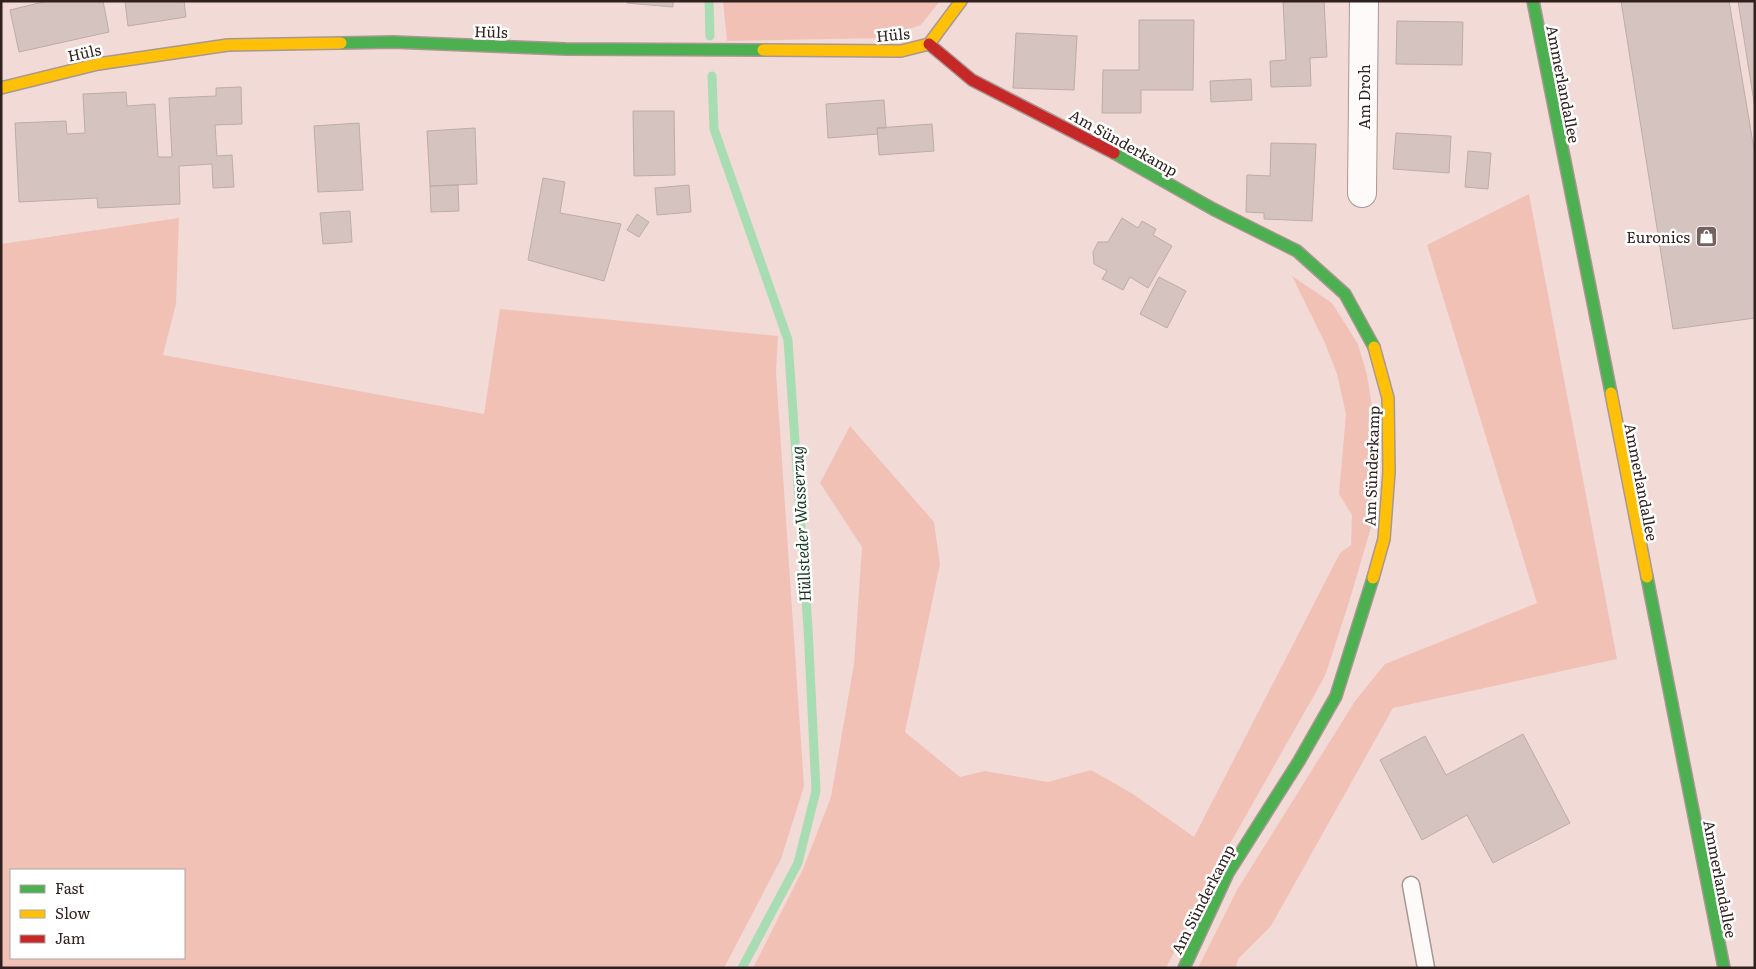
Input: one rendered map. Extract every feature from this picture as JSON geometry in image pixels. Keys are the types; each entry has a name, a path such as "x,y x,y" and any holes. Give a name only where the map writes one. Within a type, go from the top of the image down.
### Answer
{"street":[{"name":"Hüls","path":"1,88 98,64 228,45 393,42 566,49 901,52 929,44 961,1"},
{"name":"Am Droh","path":"1362,193 1364,1"},
{"name":"Ammerlandallee","path":"1532,1 1724,968"},
{"name":"Am Sünderkamp","path":"929,44 972,80 1081,134 1213,209 1296,251 1345,294 1374,344 1388,398 1389,472 1384,539 1371,588 1336,696 1299,761 1228,873 1184,968"}],"lane":[{"path":"1411,885 1426,968"}],"shaded area":[{"path":"723,1 940,1 921,25 884,38 727,41"},
{"path":"1529,194 1617,659 1393,708 1271,926 1239,958 1235,968 1198,968 1237,890 1355,701 1385,664 1537,603 1427,245"},
{"path":"179,218 176,304 163,355 484,414 500,309 778,336 776,372 804,786 781,859 724,968 1,968 1,244"},
{"path":"1292,276 1332,303 1358,344 1367,375 1373,413 1374,517 1325,676 1227,849 1166,968 753,968 803,869 831,797 854,664 862,547 820,483 850,426 934,522 940,564 905,732 960,777 985,771 1048,782 1091,770 1133,794 1194,837 1340,553 1351,545 1352,515 1339,494 1346,414 1337,374 1325,343"}],"building":[{"path":"47,1 103,1 109,32 19,52 10,10"},
{"path":"125,1 184,1 186,17 128,26"},
{"path":"627,1 673,1 673,7 627,3"},
{"path":"1283,1 1324,1 1327,57 1310,58 1311,86 1271,87 1270,61 1286,60"},
{"name":"Euronics","path":"1621,1 1729,1 1755,155 1755,318 1673,329"},
{"path":"1738,1 1755,1 1755,108"},
{"path":"1139,20 1194,20 1193,90 1141,90 1141,113 1102,113 1103,70 1139,70"},
{"path":"1397,21 1463,22 1462,65 1396,64"},
{"path":"1016,33 1077,36 1074,90 1013,88"},
{"path":"1251,79 1252,100 1211,102 1210,81"},
{"path":"241,87 242,124 215,125 217,156 232,155 234,187 213,188 212,164 179,166 180,204 98,208 97,198 19,202 15,123 66,121 67,134 85,133 83,94 126,92 127,106 155,104 158,157 172,157 169,98 216,96 216,88"},
{"path":"884,100 886,128 877,128 878,134 828,138 826,104"},
{"path":"633,111 674,111 675,175 634,176"},
{"path":"359,123 363,190 318,192 314,126"},
{"path":"932,124 934,151 879,155 877,128"},
{"path":"475,128 477,184 430,186 427,131"},
{"path":"1396,133 1451,136 1449,173 1393,169"},
{"path":"1271,143 1316,144 1312,221 1264,219 1264,213 1246,212 1247,175 1270,176"},
{"path":"1468,151 1491,153 1488,189 1465,187"},
{"path":"543,178 565,182 560,213 621,224 604,281 528,260"},
{"path":"458,185 459,211 431,212 430,186"},
{"path":"689,185 691,212 657,215 655,188"},
{"path":"350,211 352,242 323,244 320,213"},
{"path":"637,214 649,222 639,237 627,230"},
{"path":"1122,218 1138,228 1142,221 1156,229 1153,235 1172,246 1148,288 1130,277 1123,290 1102,279 1107,271 1094,264 1093,252 1098,242 1108,242"},
{"path":"1159,277 1186,291 1167,328 1140,314"},
{"path":"1523,734 1570,823 1493,863 1467,815 1422,840 1380,760 1425,736 1446,775"}],"waterway":[{"name":"Hüllsteder Wasserzug","path":"709,1 710,36"},
{"name":"Hüllsteder Wasserzug","path":"712,76 714,129 788,340 808,628 816,791 798,863 742,968"}],"traffic: fast":[{"path":"1533,1 1611,393"},
{"path":"341,43 393,42 566,49 763,50"},
{"path":"1114,153 1213,209 1297,251 1345,294 1374,347"},
{"path":"1647,577 1724,968"},
{"path":"1184,968 1228,873 1299,761 1336,696 1373,578"}],"traffic: slow":[{"path":"763,50 901,51 929,44 961,1"},
{"path":"1,88 98,64 228,45 341,43"},
{"path":"1373,578 1384,539 1389,472 1388,398 1374,347"},
{"path":"1611,393 1647,577"}],"traffic: jam":[{"path":"929,44 972,80 1114,153"}],"place":[{"name":"Euronics","path":"1706,236"}]}
